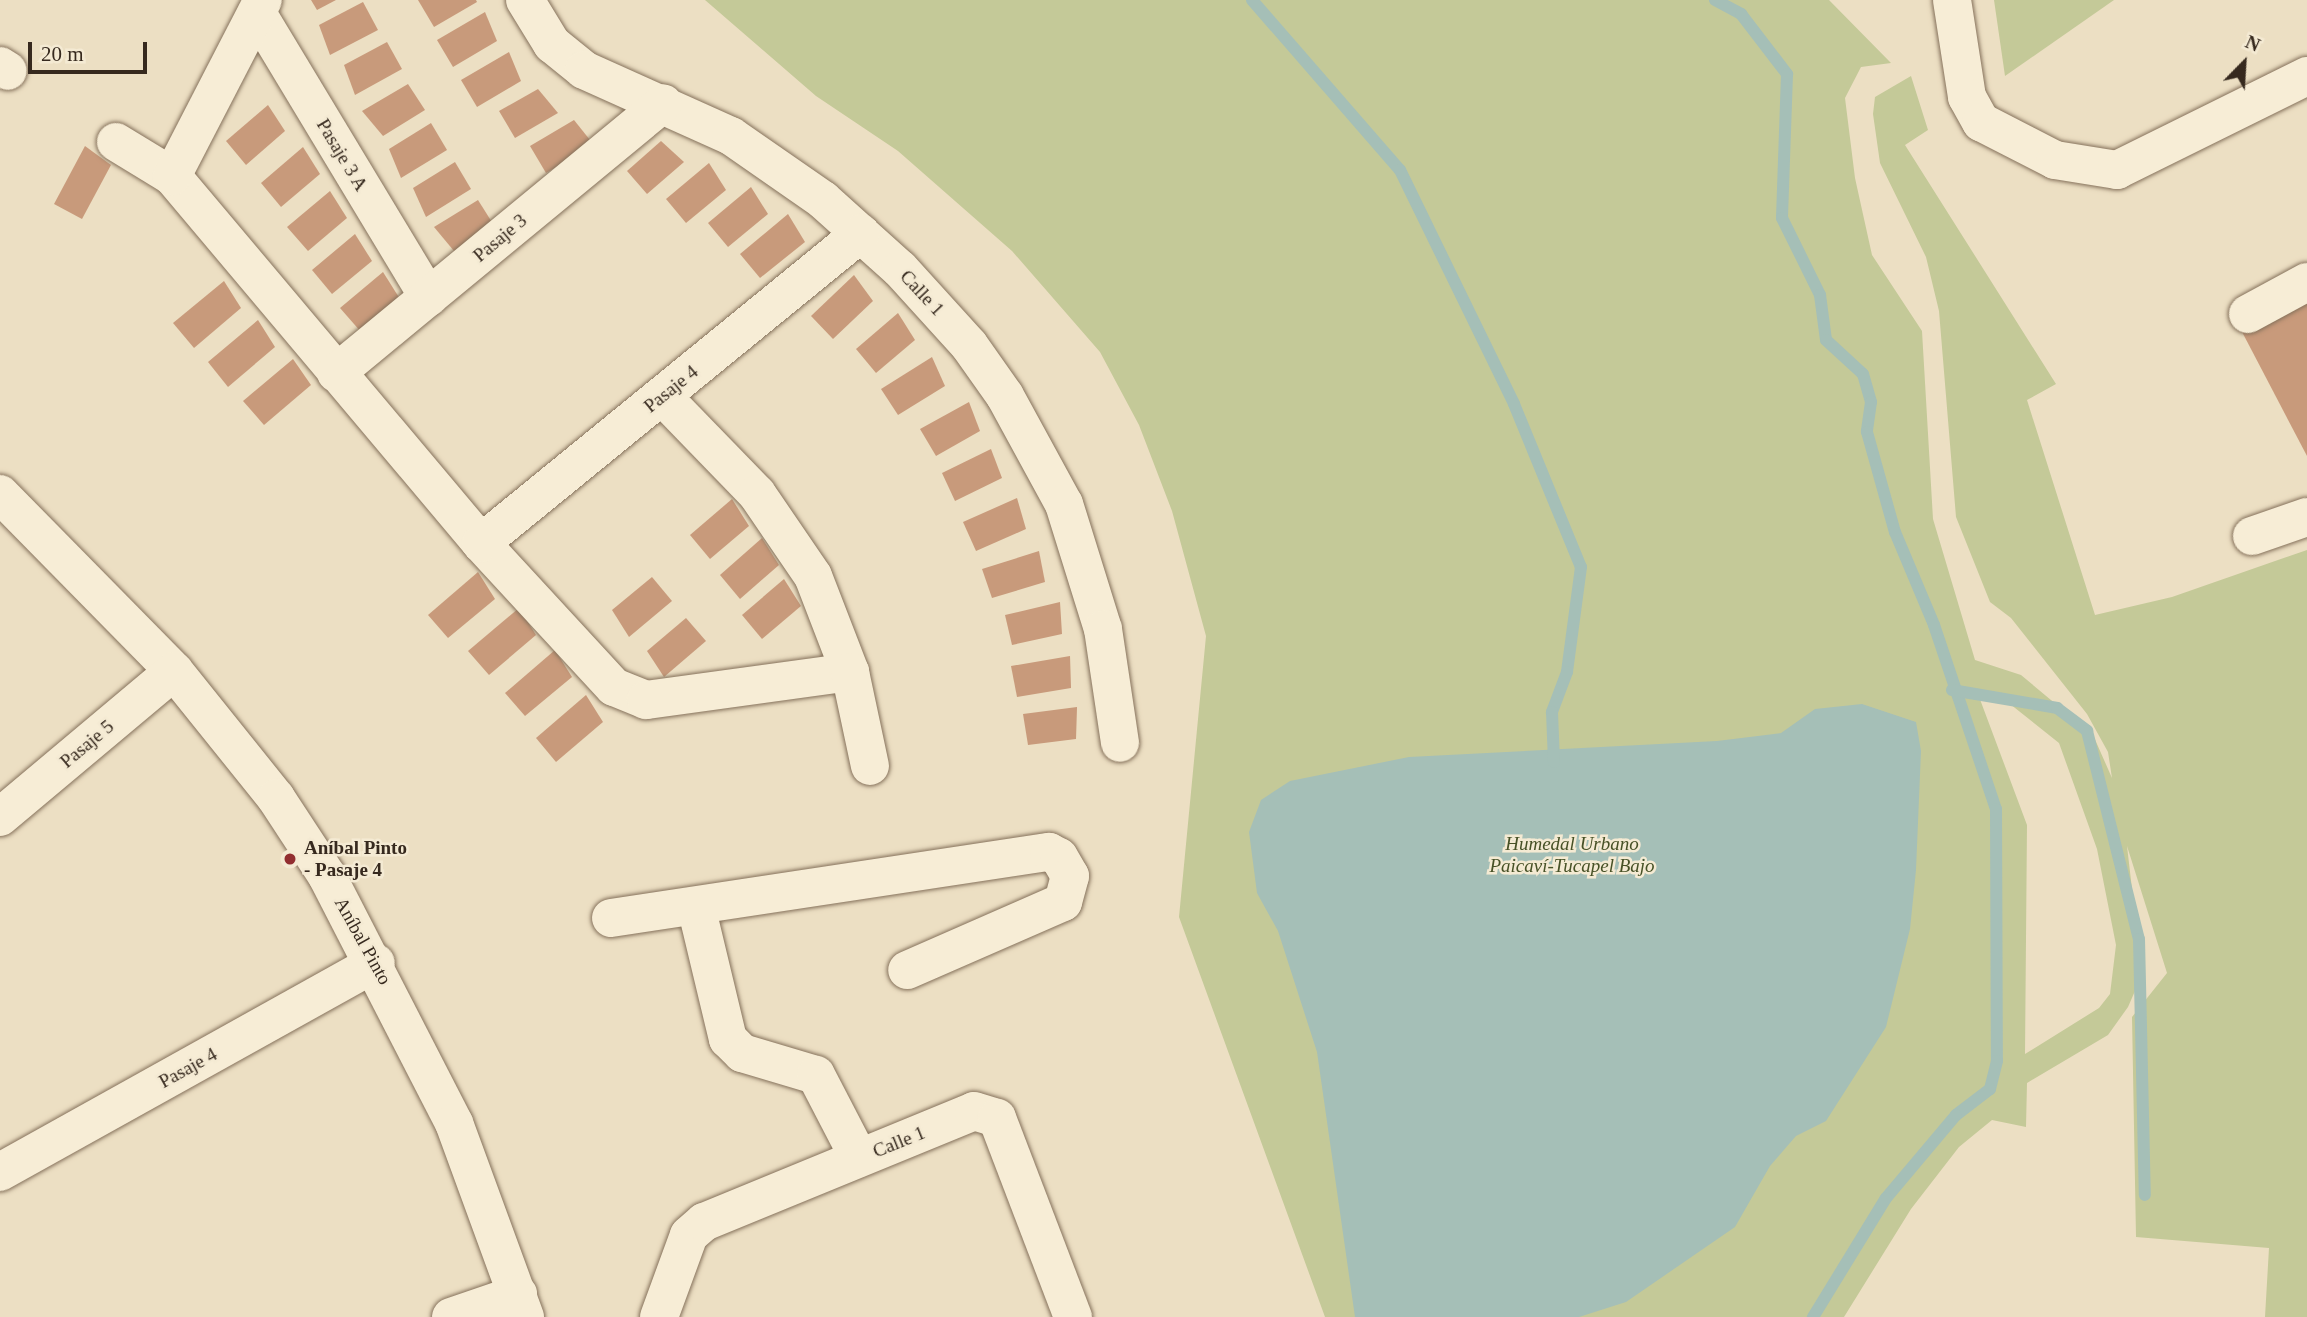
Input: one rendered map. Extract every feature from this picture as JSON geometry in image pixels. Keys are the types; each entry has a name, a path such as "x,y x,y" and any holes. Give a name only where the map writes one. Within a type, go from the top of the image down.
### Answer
{"street":[{"name":"Calle 1","path":"525,0 568,58 663,103 782,169 861,233 969,345 1037,449 1086,566 1103,629 1120,743"},
{"path":"1952,0 1966,87 1981,122 2009,140 2054,160 2117,170 2307,76"},
{"path":"172,176 260,6"},
{"name":"Pasaje 3 A","path":"260,6 428,297"},
{"name":"Pasaje 3","path":"336,373 663,103"},
{"path":"116,142 172,176 481,543 603,678 635,698 850,671"},
{"name":"Pasaje 4","path":"481,543 861,233"},
{"path":"2248,314 2307,282"},
{"path":"662,396 728,460 786,534 829,611 850,671 870,766"},
{"name":"Aníbal Pinto","path":"0,494 174,671 276,798 376,963 454,1123 521,1306"},
{"path":"2252,536 2307,517"},
{"name":"Pasaje 5","path":"0,817 174,671"},
{"path":"611,918 1049,852 1059,858 1070,876 1063,902 907,970"},
{"path":"696,906 728,1039 742,1053 816,1076 859,1158"},
{"name":"Pasaje 4","path":"0,1172 376,963"},
{"name":"Calle 1","path":"659,1317 689,1235 704,1222 975,1111 997,1118 1073,1317"},
{"path":"451,1317 521,1306"}],"green space":[{"name":"Humedal Urbano Paicaví-Tucapel Bajo","path":"705,0 1829,0 1891,63 1861,67 1845,98 1855,178 1872,255 1922,331 1933,519 1975,660 2021,675 2093,735 2112,778 2108,752 2087,714 2011,618 1990,602 1956,517 1939,311 1926,257 1880,163 1873,114 1875,97 1911,76 1928,130 1905,145 2056,384 2027,400 2095,615 2172,597 2307,550 2307,1317 2265,1317 2269,1248 2136,1237 2132,1017 2167,973 2127,846 2142,975 2128,1007 2108,1035 2027,1083 2026,1127 1992,1120 1959,1147 1911,1209 1844,1317 1325,1317 1179,917 1206,636 1172,511 1139,425 1100,352 1012,251 898,151 816,96","holes":["1978,694 2010,704 2059,743 2097,849 2116,945 2110,994 2099,1008 2025,1054 2027,825"]},
{"path":"1994,0 2114,0 2005,76"}],"water":[{"path":"1862,704 1916,722 1921,751 1916,870 1910,929 1886,1027 1826,1121 1796,1136 1770,1166 1735,1227 1626,1302 1579,1317 1355,1317 1317,1052 1278,931 1257,893 1249,832 1261,800 1290,781 1409,757 1717,741 1781,733 1815,709"}],"building":[{"path":"311,0 336,0 317,10"},
{"path":"418,0 476,0 477,2 434,27"},
{"path":"363,2 378,30 330,55 319,25"},
{"path":"485,12 497,41 453,67 437,40"},
{"path":"387,42 402,69 355,95 344,65"},
{"path":"509,52 521,81 477,107 461,80"},
{"path":"408,84 425,110 383,136 362,111"},
{"path":"538,89 558,113 515,138 499,111"},
{"path":"268,105 285,131 246,165 226,141"},
{"path":"574,120 594,145 546,173 530,146"},
{"path":"431,123 447,150 401,178 389,149"},
{"path":"661,141 684,162 647,194 627,171"},
{"path":"85,146 111,165 82,219 54,204"},
{"path":"303,147 320,174 281,207 261,183"},
{"path":"455,162 471,189 426,217 413,188"},
{"path":"709,163 726,190 686,223 666,199"},
{"path":"751,187 768,214 728,247 708,223"},
{"path":"330,191 347,218 308,251 287,227"},
{"path":"478,200 495,227 454,251 434,227"},
{"path":"788,214 805,242 760,278 740,254"},
{"path":"355,234 372,261 332,294 312,270"},
{"path":"383,272 400,299 361,332 340,308"},
{"path":"854,275 873,301 833,339 811,316"},
{"path":"224,281 241,308 194,348 173,323"},
{"path":"2307,293 2307,456 2240,328"},
{"path":"898,313 915,340 876,373 856,349"},
{"path":"258,320 275,347 228,387 208,362"},
{"path":"932,357 945,386 898,415 881,389"},
{"path":"293,359 311,385 264,425 243,401"},
{"path":"969,402 980,431 936,456 920,429"},
{"path":"991,449 1002,478 955,501 942,473"},
{"path":"1017,498 1026,529 976,551 963,522"},
{"path":"732,499 749,526 710,559 690,535"},
{"path":"762,538 779,565 740,599 720,575"},
{"path":"1039,551 1045,582 992,598 982,569"},
{"path":"478,572 495,599 448,638 428,615"},
{"path":"652,577 672,601 629,637 612,610"},
{"path":"784,579 801,606 762,639 742,615"},
{"path":"1060,602 1062,634 1012,645 1005,615"},
{"path":"519,608 536,635 489,675 468,651"},
{"path":"686,618 706,641 664,677 647,651"},
{"path":"555,650 572,677 525,716 505,693"},
{"path":"1070,656 1071,688 1017,697 1011,666"},
{"path":"586,695 603,722 556,762 536,738"},
{"path":"1077,707 1076,739 1028,745 1023,714"}],"waterway":[{"path":"1252,0 1400,170 1514,404 1581,567 1567,672 1552,712 1554,762"},
{"path":"1715,0 1741,14 1787,74 1782,218 1820,295 1826,340 1863,374 1871,402 1867,432 1895,532 1934,625 1996,809 1997,1061 1990,1089 1956,1115 1886,1198 1813,1317"},
{"path":"1952,690 2057,708 2087,731 2139,939 2145,1195"}],"place":[{"name":"Aníbal Pinto - Pasaje 4","path":"290,859"}]}
